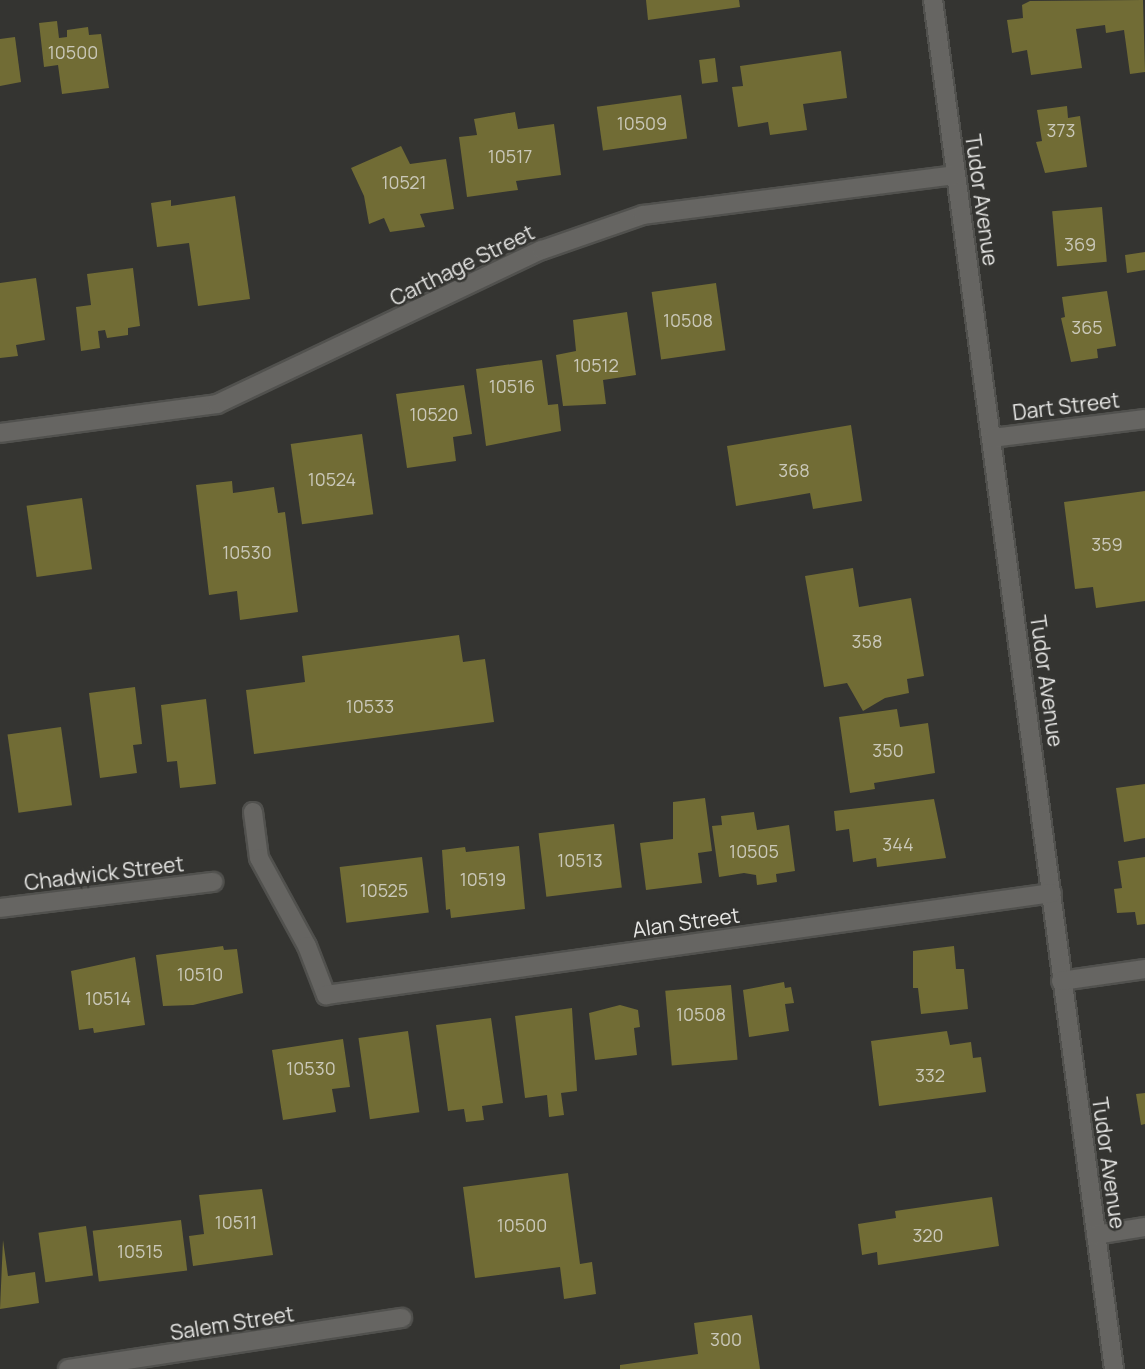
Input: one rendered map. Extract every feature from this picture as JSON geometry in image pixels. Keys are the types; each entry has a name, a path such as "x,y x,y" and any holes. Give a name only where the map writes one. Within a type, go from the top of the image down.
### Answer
{"street":[{"name":"Tudor Avenue","path":"933,0 1114,1369"},
{"name":"Carthage Street","path":"0,433 217,405 542,250 643,215 955,175"},
{"name":"Dart Street","path":"992,438 1145,419"},
{"name":"Alan Street","path":"253,812 259,858 307,946 326,995 1052,893"},
{"name":"Chadwick Street","path":"0,908 213,882"},
{"path":"1061,981 1145,969"},
{"path":"1096,1235 1145,1227"},
{"name":"Salem Street","path":"68,1369 402,1318"}],"building":[{"path":"646,0 739,0 740,7 648,20"},
{"path":"1143,0 1145,72 1130,74 1124,30 1106,33 1105,25 1076,29 1082,68 1031,75 1027,50 1012,53 1007,20 1023,18 1022,5 1030,1"},
{"path":"57,21 59,38 67,37 67,30 88,27 89,35 101,34 109,88 62,94 58,65 44,67 39,23"},
{"path":"15,37 21,82 0,86 0,39"},
{"path":"841,51 847,98 803,104 807,130 770,135 768,122 738,127 732,87 743,86 740,66"},
{"path":"715,58 718,82 702,84 699,60"},
{"path":"681,95 687,139 603,150 597,107"},
{"path":"1067,106 1068,118 1080,116 1087,167 1045,173 1036,142 1042,141 1037,110"},
{"path":"515,112 518,129 554,124 561,175 516,181 518,190 467,197 459,137 477,135 474,119"},
{"path":"401,146 410,164 446,159 454,209 420,214 425,227 390,232 384,218 369,224 364,196 351,168"},
{"path":"235,196 250,299 198,306 189,243 157,247 151,203 171,200 171,206"},
{"path":"1102,207 1107,262 1057,266 1052,211"},
{"path":"1145,252 1145,270 1127,273 1125,255"},
{"path":"133,268 140,326 128,328 128,335 107,338 105,330 98,331 100,348 81,351 76,307 91,305 87,274"},
{"path":"36,278 45,340 16,345 18,356 0,358 0,283"},
{"path":"716,283 725,350 661,359 652,292"},
{"path":"1107,291 1116,346 1097,349 1098,358 1071,362 1061,318 1065,317 1062,297"},
{"path":"627,312 636,375 603,380 606,404 563,406 556,355 576,351 573,320"},
{"path":"542,360 548,405 558,404 561,431 486,446 476,369"},
{"path":"464,385 472,434 453,437 456,461 407,468 396,394"},
{"path":"851,425 862,501 813,509 810,493 736,506 727,446"},
{"path":"362,434 373,514 302,524 291,444"},
{"path":"232,481 233,493 274,487 278,513 285,512 298,612 240,620 237,591 209,595 196,485"},
{"path":"1145,491 1145,601 1096,608 1093,587 1075,589 1064,502"},
{"path":"82,498 92,569 37,577 27,506"},
{"path":"853,568 859,607 911,598 924,676 907,679 909,693 885,698 863,711 847,683 824,687 805,576"},
{"path":"459,635 463,662 485,659 494,722 254,754 246,690 305,682 302,656"},
{"path":"135,687 142,744 133,745 137,773 100,778 89,693"},
{"path":"206,699 216,784 180,788 177,761 167,762 161,705"},
{"path":"897,709 900,727 928,723 935,773 874,783 875,789 850,793 839,717"},
{"path":"61,727 72,805 19,813 8,735"},
{"path":"1145,784 1145,838 1124,842 1116,788"},
{"path":"705,798 712,851 698,853 702,883 646,890 640,843 673,839 673,802"},
{"path":"934,799 946,858 877,867 876,858 853,862 849,829 836,831 834,811"},
{"path":"754,812 757,830 789,825 795,871 776,874 777,882 757,885 756,875 744,873 719,877 712,826 722,825 721,816"},
{"path":"614,824 622,888 546,897 539,833"},
{"path":"519,846 525,909 451,918 450,909 446,910 442,850 465,847 466,852"},
{"path":"422,857 429,913 346,923 340,867"},
{"path":"1145,857 1145,924 1137,925 1135,912 1117,913 1114,889 1122,888 1118,861"},
{"path":"223,946 224,950 237,949 243,993 193,1005 163,1006 156,955"},
{"path":"954,946 956,969 964,969 968,1009 921,1014 918,988 913,988 913,951"},
{"path":"135,957 145,1025 94,1033 93,1028 79,1030 71,971"},
{"path":"784,982 785,988 791,987 794,1003 785,1004 789,1031 749,1037 743,990"},
{"path":"731,985 738,1060 672,1065 665,991"},
{"path":"620,1005 638,1010 640,1027 634,1028 637,1055 595,1060 589,1013"},
{"path":"572,1008 577,1091 561,1093 564,1115 549,1117 547,1095 525,1098 515,1016"},
{"path":"491,1018 503,1103 482,1106 484,1120 466,1122 464,1109 448,1111 436,1025"},
{"path":"408,1031 419,1112 370,1119 358,1038"},
{"path":"947,1031 950,1045 971,1042 973,1058 981,1057 986,1092 879,1106 871,1041"},
{"path":"343,1039 350,1087 332,1089 336,1112 283,1120 272,1050"},
{"path":"1145,1093 1145,1124 1141,1125 1136,1094"},
{"path":"568,1173 580,1264 592,1262 596,1294 564,1299 560,1267 475,1278 463,1187"},
{"path":"262,1189 273,1255 193,1266 189,1236 204,1234 199,1195"},
{"path":"992,1197 999,1246 878,1265 877,1252 862,1255 858,1224 896,1218 895,1211"},
{"path":"181,1220 187,1271 99,1281 93,1231"},
{"path":"86,1226 93,1276 45,1282 38,1233"},
{"path":"3,1240 8,1276 35,1272 39,1303 0,1309"},
{"path":"752,1315 760,1369 620,1369 620,1365 698,1354 694,1323"}]}
